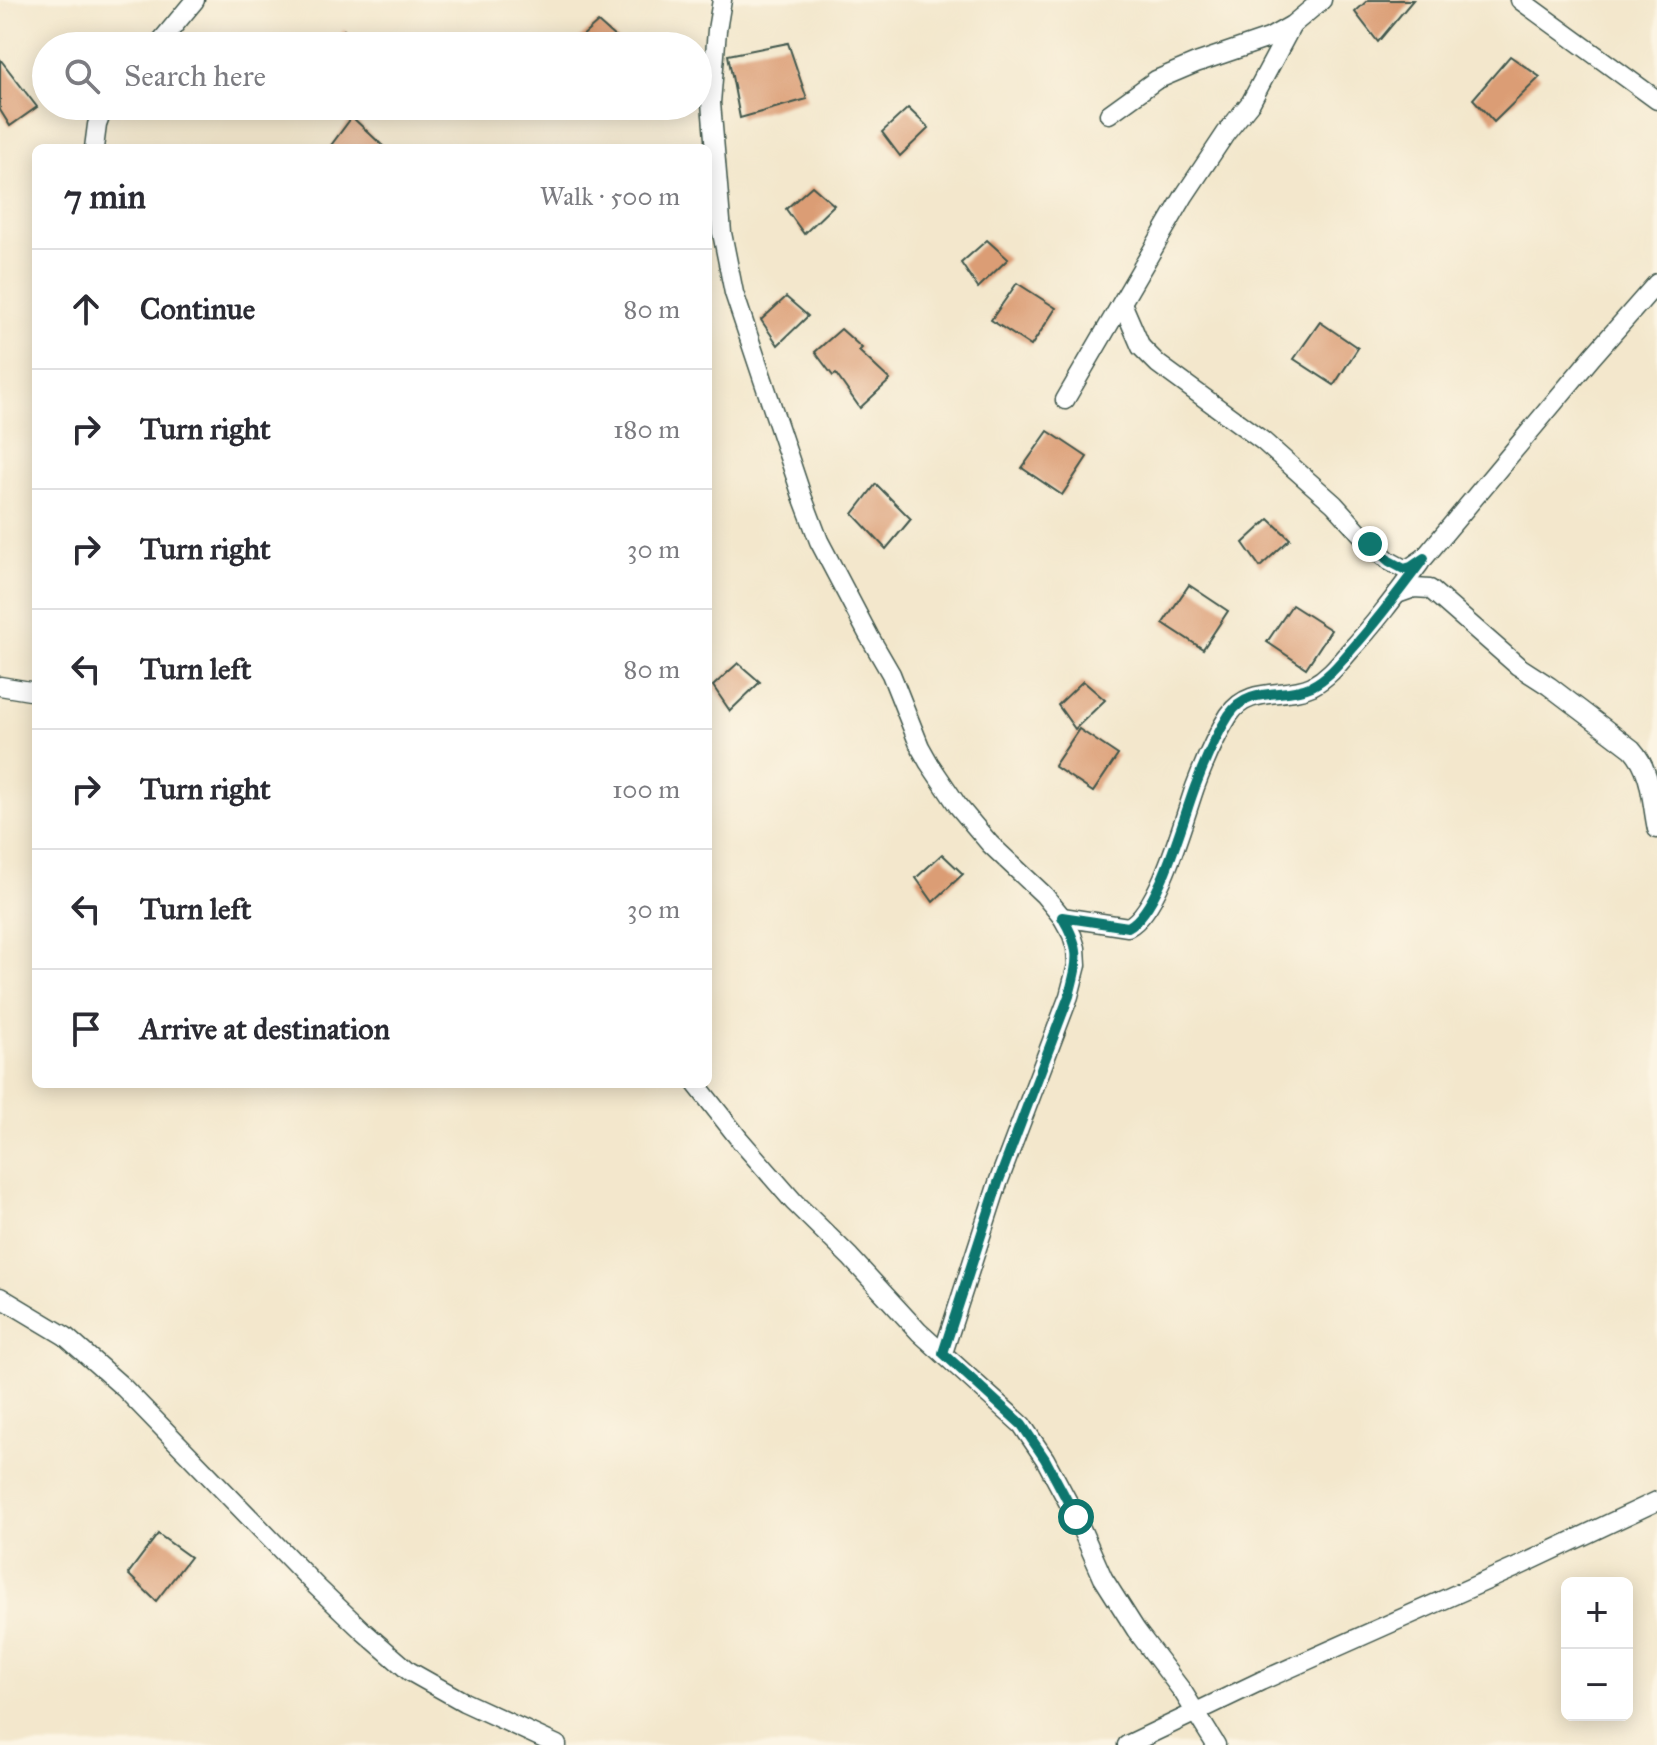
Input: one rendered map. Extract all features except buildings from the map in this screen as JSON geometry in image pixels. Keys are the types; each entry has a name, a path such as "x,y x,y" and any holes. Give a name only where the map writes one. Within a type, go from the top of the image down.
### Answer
{"street":[{"path":"169,32 195,0"},
{"path":"1109,114 1156,80 1269,38 1292,25 1322,0"},
{"path":"1520,0 1657,100"},
{"path":"712,91 719,1"},
{"path":"1065,400 1184,196 1251,102 1292,25"},
{"path":"712,115 722,233 734,293 819,541 891,674 929,763 958,806 990,844 1044,895 1062,917 1076,948 1077,965 1069,996 998,1183 943,1353"},
{"path":"85,144 99,120"},
{"path":"95,144 97,125"},
{"path":"1062,917 1128,927 1137,923 1157,893 1196,783 1229,715 1238,705 1262,693 1298,691 1327,676 1379,619 1424,558 1657,283"},
{"path":"1122,303 1141,347 1158,364 1263,441 1334,504 1389,561 1404,569 1424,558"},
{"path":"1397,594 1414,588 1430,589 1518,666 1632,749 1646,772 1657,829"},
{"path":"0,686 32,691"},
{"path":"699,1088 794,1202 919,1332 1022,1425 1045,1459 1076,1517 1103,1578 1216,1745"},
{"path":"0,1297 65,1336 124,1388 316,1586 409,1671 464,1702 557,1745"},
{"path":"1127,1745 1657,1501"}],"route":[{"path":"1076,1517 1045,1459 1022,1425 943,1353 998,1183 1069,996 1077,965 1076,948 1062,917 1128,927 1137,923 1157,893 1196,783 1229,715 1238,705 1262,693 1298,691 1327,676 1379,619 1424,558 1404,569 1389,561 1370,544"}]}
